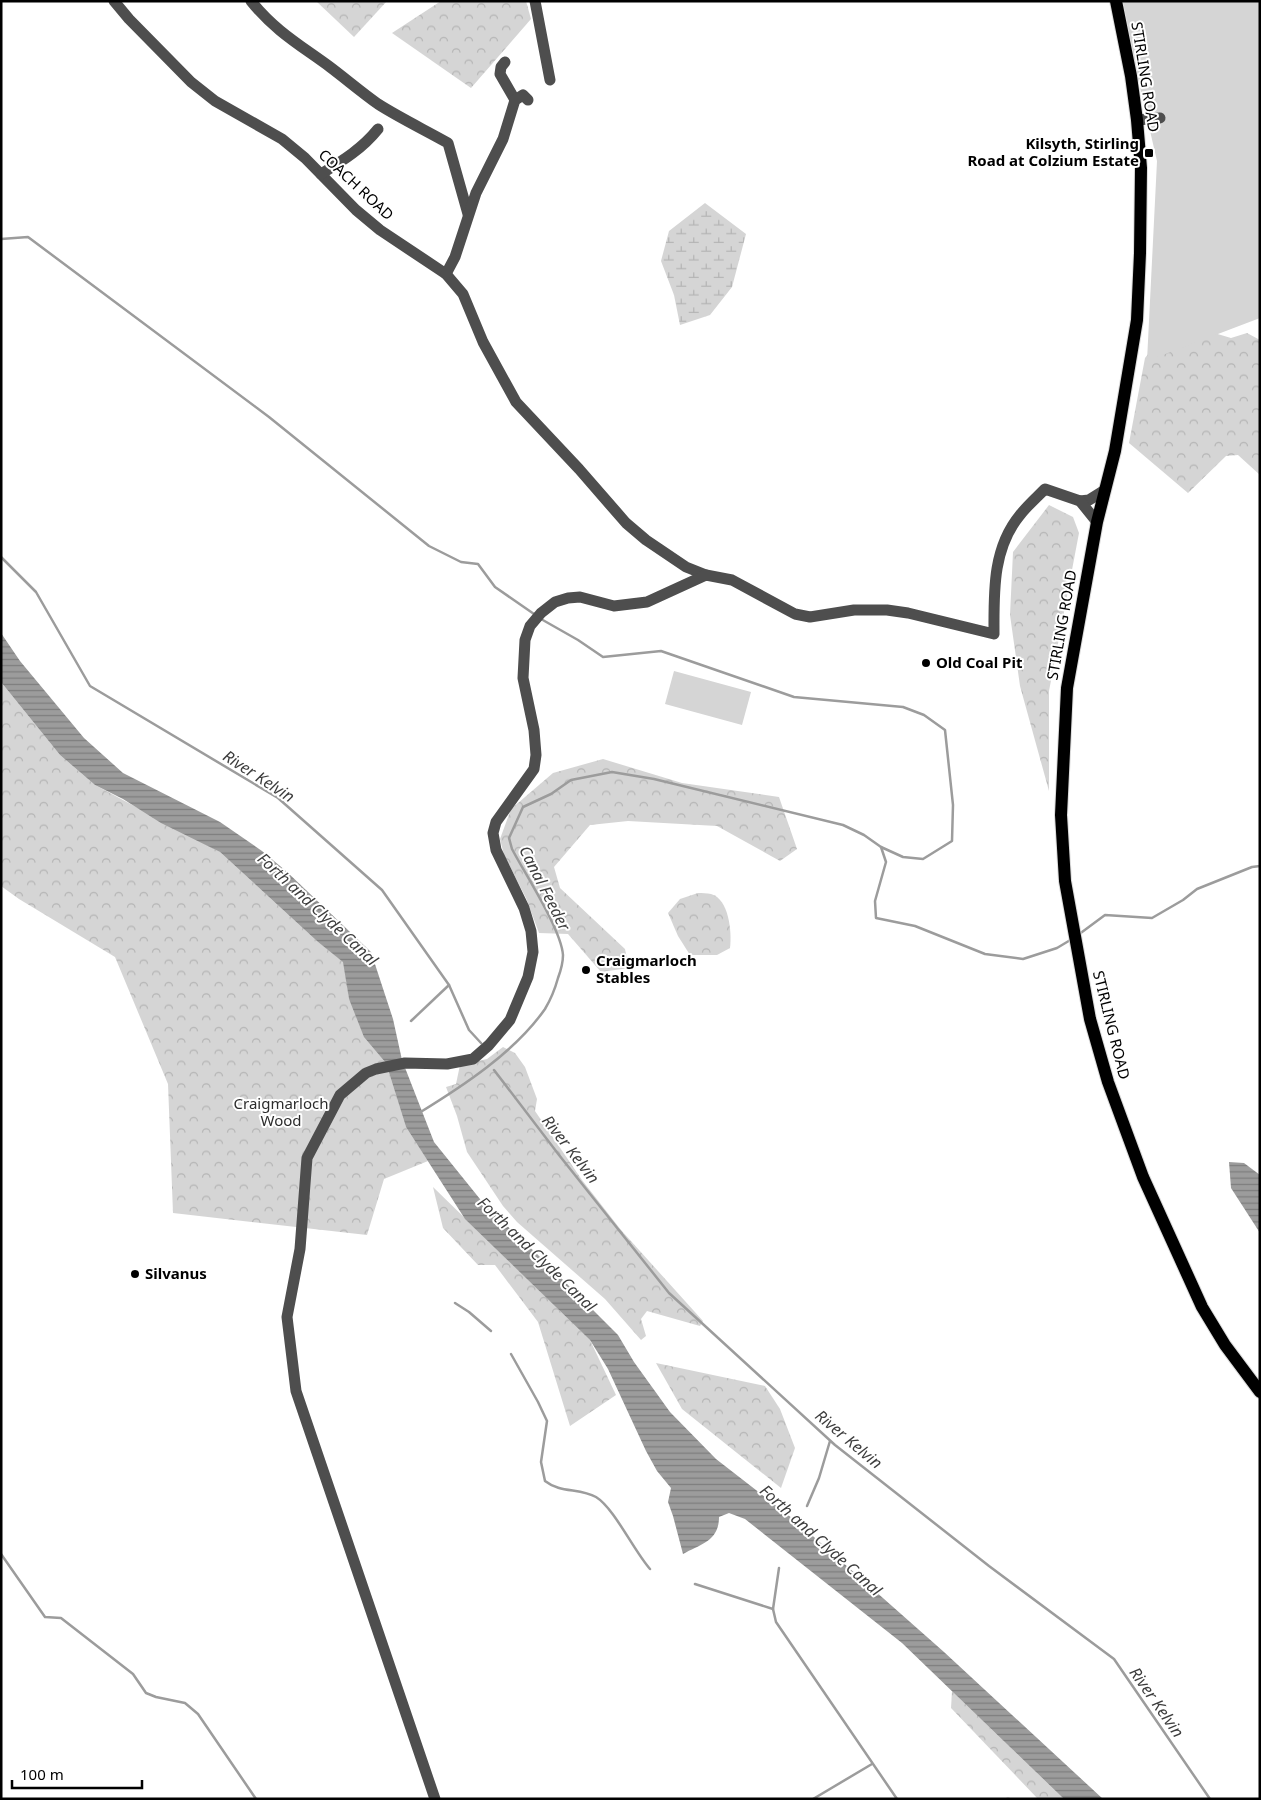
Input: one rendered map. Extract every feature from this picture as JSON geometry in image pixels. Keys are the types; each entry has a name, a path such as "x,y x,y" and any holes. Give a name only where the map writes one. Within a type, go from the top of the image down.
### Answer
{"main road":[{"name":"STIRLING ROAD","path":"1116,1 1131,76 1137,120 1141,187 1137,320 1115,451 1097,522 1067,688 1061,815 1065,881 1090,1019 1108,1082 1143,1177 1172,1245 1202,1307 1225,1346 1260,1392"}],"street":[{"name":"COACH ROAD","path":"114,1 129,20 191,82 216,101 282,139 321,174 356,210 380,230 446,274 463,294 483,342 516,402 579,469 626,523 686,567 706,575 732,580 795,614 810,617 854,610 887,610 908,613 994,634 994,592 998,557 1004,540 1020,515 1044,489 1080,501"},
{"path":"251,1 263,16 281,33 331,68 342,78 380,105 448,143 468,214"},
{"path":"534,1 550,80"},
{"path":"505,62 501,67 500,74 515,100"},
{"path":"446,274 455,257 476,193 503,139 515,100 520,95 523,95 528,100"},
{"path":"1137,120 1160,118"},
{"path":"321,174 357,151 367,143 378,129"},
{"path":"1080,501 1089,500 1105,490"},
{"path":"1080,501 1097,522"},
{"path":"435,1799 296,1391 287,1317 300,1249 307,1158 340,1095 366,1073 405,1063 448,1064 473,1059 489,1045 510,1020 528,977 533,952 531,931 524,908 496,850 493,833 496,822 534,769 536,755 534,730 523,678 525,640 538,616 556,602 568,598 580,597 614,606 647,602 706,575"}],"green space":[{"path":"316,1 387,1 354,37"},
{"path":"441,1 526,1 531,19 471,88 392,33"},
{"path":"1120,1 1260,1 1260,318 1147,361 1157,161"},
{"path":"705,203 746,234 732,287 710,315 680,325 674,295 661,261 669,231"},
{"path":"1174,321 1231,338 1247,333 1260,340 1260,475 1238,455 1226,456 1188,493 1129,443 1145,358"},
{"path":"1049,505 1073,517 1079,533 1049,691 1049,791 1020,686 1010,615 1013,552"},
{"path":"674,671 751,692 742,725 665,704"},
{"name":"Craigmarloch Wood","path":"1,682 60,755 95,785 220,852 318,942 344,962 349,999 386,1063 406,1127 428,1161 384,1179 367,1235 173,1213 168,1084 115,957 19,899 1,886"},
{"path":"603,759 682,783 779,797 797,849 780,861 717,826 628,821 590,825 554,867 560,888 625,949 629,968 601,972 568,934 539,933 526,898 504,855 500,839 511,809 553,773"},
{"path":"698,893 711,894 717,897 722,902 728,917 730,948 717,955 690,955 678,936 668,913 680,899"},
{"path":"503,1047 515,1053 525,1067 537,1099 535,1111 582,1180 621,1230 703,1321 700,1326 647,1311 641,1319 646,1336 641,1340 605,1299 517,1222 503,1206 467,1152 457,1116 446,1087 456,1084 460,1065 487,1059"},
{"path":"433,1187 590,1340 616,1395 570,1426 538,1322 495,1265 478,1265 443,1228"},
{"path":"656,1363 765,1386 780,1409 795,1448 781,1488 682,1409"},
{"path":"952,1691 1064,1799 1038,1799 951,1708"}],"water":[{"name":"Forth and Clyde Canal","path":"1,633 20,661 84,738 123,773 220,822 262,851 286,871 371,952 393,1019 402,1060 434,1142 484,1204 618,1335 634,1362 670,1412 716,1459 797,1522 944,1652 1103,1799 1064,1799 902,1643 745,1519 729,1513 719,1517 716,1531 712,1537 683,1554 668,1502 671,1488 657,1471 646,1451 608,1369 590,1340 465,1219 406,1127 386,1063 364,1037 349,999 343,962 318,942 220,852 161,823 123,799 95,785 60,755 1,682"},
{"path":"1229,1162 1244,1163 1260,1175 1260,1233 1231,1188"}],"waterway":[{"path":"1,239 28,237 269,417 429,546 461,562 478,564 495,587 534,614"},
{"name":"River Kelvin","path":"1,557 36,592 90,686 278,798 382,890 449,985 469,1030 481,1043"},
{"path":"541,619 603,657 661,651 794,697 903,707 924,715 945,730 953,805 952,841 923,859 903,857 881,847 886,862 875,901 876,918 915,926 985,954 1023,959 1057,948 1072,939"},
{"name":"Canal Feeder","path":"419,1113 470,1080 504,1054 533,1025 545,1009 556,986 563,961 561,944 542,902 512,849 509,838 523,807 551,794 571,780 612,772 654,779 843,825 864,835 881,847"},
{"path":"1078,935 1105,915 1152,918 1183,900 1197,889 1252,867 1260,866"},
{"path":"411,1021 449,985"},
{"name":"River Kelvin","path":"494,1070 669,1293 835,1445 989,1566 1114,1659 1210,1799"},
{"path":"455,1303 491,1331"},
{"path":"511,1354 547,1421 541,1462 545,1481 557,1487 583,1492 596,1497 610,1510 650,1569"},
{"name":"Forth and Clyde Canal","path":"807,1506 819,1478 830,1441"},
{"path":"1,1554 45,1617 61,1618 133,1674 146,1693 185,1703 198,1714 256,1799"},
{"path":"779,1568 773,1609 776,1622 897,1799"},
{"path":"695,1584 773,1609"},
{"path":"813,1799 872,1764"}],"place":[{"name":"Kilsyth, Stirling Road at Colzium Estate","path":"1149,153"},
{"name":"Old Coal Pit","path":"926,663"},
{"name":"Craigmarloch Stables","path":"586,970"},
{"name":"Silvanus","path":"135,1274"}]}
